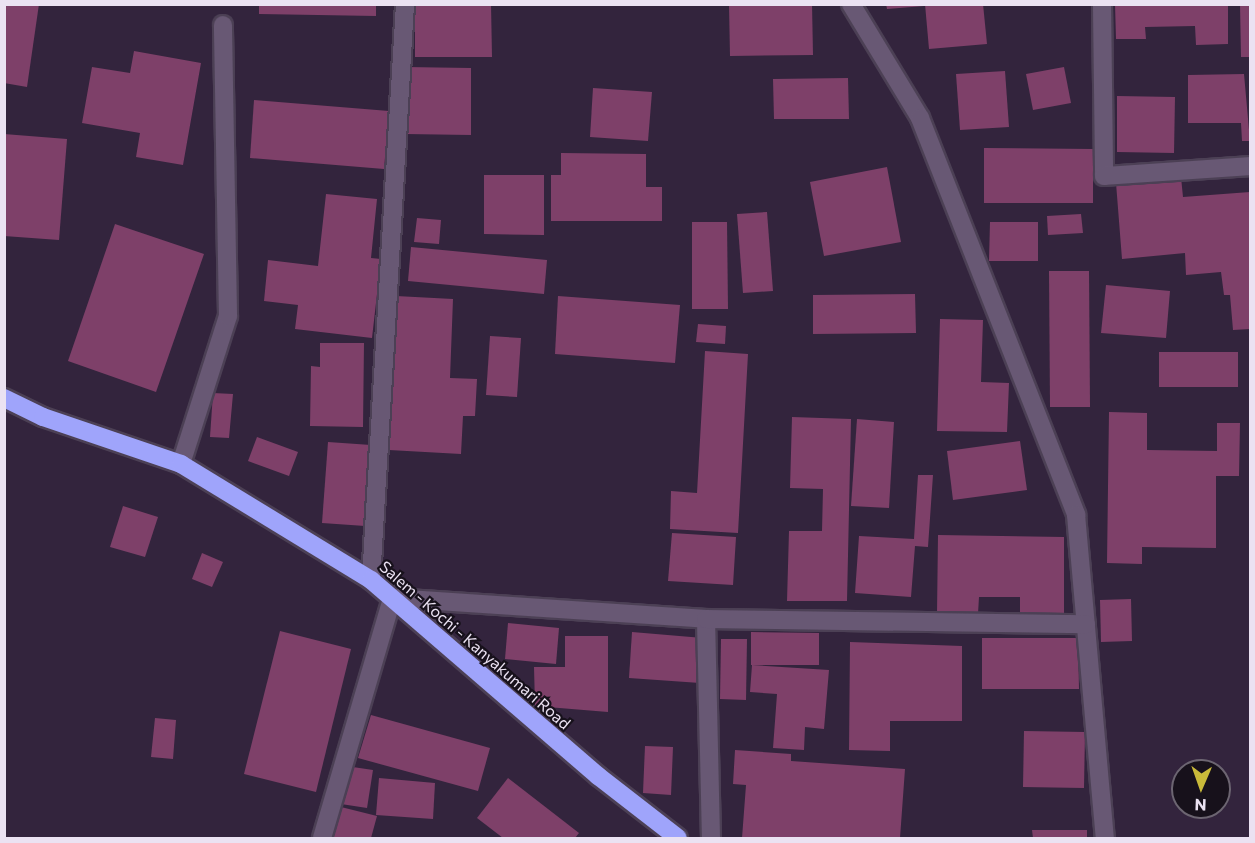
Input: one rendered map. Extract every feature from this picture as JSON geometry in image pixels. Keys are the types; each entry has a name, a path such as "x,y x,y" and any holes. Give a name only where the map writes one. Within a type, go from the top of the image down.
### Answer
{"highway":[{"name":"Salem - Kochi - Kanyakumari Road","path":"4,398 43,417 181,464 371,580 598,776 678,838"}],"street":[{"path":"371,580 405,4"},
{"path":"851,4 920,118 1076,515 1105,838"},
{"path":"1102,4 1104,176 1251,166"},
{"path":"181,464 228,316 222,25"},
{"path":"322,838 392,598 706,619 1086,624"},
{"path":"706,619 711,838"}],"building":[{"path":"4,4 39,4 27,87 4,83"},
{"path":"259,4 376,4 376,16 259,14"},
{"path":"415,4 491,4 492,57 415,57"},
{"path":"729,4 812,4 813,55 730,56"},
{"path":"886,4 924,4 924,6 887,9"},
{"path":"925,4 983,4 987,44 929,49"},
{"path":"1115,4 1228,4 1228,44 1196,45 1195,26 1145,27 1146,39 1116,39"},
{"path":"1240,4 1250,4 1250,57 1241,57"},
{"path":"134,51 201,63 183,165 136,157 140,133 82,123 92,67 130,73"},
{"path":"405,67 471,68 471,135 405,134"},
{"path":"1064,67 1071,103 1033,110 1026,74"},
{"path":"1005,71 1009,127 960,130 956,74"},
{"path":"1244,74 1250,141 1242,141 1241,123 1188,123 1188,75"},
{"path":"848,78 849,119 774,119 773,79"},
{"path":"593,88 652,92 648,141 590,137"},
{"path":"1117,96 1175,97 1174,153 1117,152"},
{"path":"254,100 389,111 384,169 250,158"},
{"path":"4,134 67,139 59,240 4,236"},
{"path":"984,148 1093,149 1093,203 984,203"},
{"path":"561,153 646,154 646,187 662,187 662,221 551,221 551,175 561,175"},
{"path":"887,167 901,242 824,256 810,182"},
{"path":"484,175 544,175 544,235 484,234"},
{"path":"1181,177 1183,197 1250,192 1250,329 1233,330 1230,295 1224,295 1221,272 1186,275 1185,253 1122,259 1116,183"},
{"path":"326,194 377,199 371,258 381,259 372,338 295,329 298,305 264,301 268,260 318,266"},
{"path":"767,212 773,291 743,293 737,214"},
{"path":"1081,214 1083,233 1048,235 1047,216"},
{"path":"417,218 441,220 439,244 414,242"},
{"path":"692,222 727,222 728,309 692,309"},
{"path":"990,222 1038,222 1038,261 989,261"},
{"path":"115,224 204,254 156,392 68,361"},
{"path":"411,247 547,260 544,294 408,281"},
{"path":"1049,271 1089,271 1090,407 1050,407"},
{"path":"1106,285 1170,291 1166,338 1101,333"},
{"path":"915,294 916,333 813,334 813,295"},
{"path":"396,296 453,299 450,378 477,379 475,416 463,416 461,454 389,450"},
{"path":"558,296 680,305 675,363 555,354"},
{"path":"940,319 983,320 981,382 1009,383 1007,432 937,431"},
{"path":"698,324 726,326 725,344 696,342"},
{"path":"490,336 521,338 517,397 486,395"},
{"path":"320,343 364,343 363,427 310,426 311,366 320,367"},
{"path":"705,351 748,354 738,533 670,529 671,491 697,493"},
{"path":"1159,352 1238,352 1238,387 1159,387"},
{"path":"213,393 233,394 229,438 210,437"},
{"path":"1109,412 1147,413 1147,450 1217,451 1217,423 1240,423 1239,476 1216,476 1216,548 1142,547 1142,564 1107,563"},
{"path":"792,417 851,419 847,601 787,601 789,531 822,531 823,489 790,488"},
{"path":"857,419 894,422 889,508 851,506"},
{"path":"257,437 298,452 289,476 248,461"},
{"path":"1020,441 1027,490 953,500 947,451"},
{"path":"328,442 371,445 365,526 322,523"},
{"path":"918,475 933,475 928,547 915,546 911,597 855,593 859,536 914,539"},
{"path":"123,506 158,517 145,557 110,547"},
{"path":"672,533 736,537 733,585 668,581"},
{"path":"938,535 1064,537 1064,615 1020,614 1020,597 979,597 978,614 937,613"},
{"path":"202,553 223,562 212,587 192,579"},
{"path":"1131,599 1132,641 1101,642 1100,600"},
{"path":"508,623 559,628 556,664 505,659"},
{"path":"280,631 351,649 316,792 244,774"},
{"path":"632,632 703,638 700,683 629,678"},
{"path":"751,632 819,633 819,665 751,665"},
{"path":"565,636 608,636 608,712 535,706 534,667 565,667"},
{"path":"982,638 1078,638 1079,689 982,689"},
{"path":"721,639 747,639 746,700 720,699"},
{"path":"850,642 962,646 962,721 890,721 890,751 849,750"},
{"path":"752,665 829,670 824,729 805,727 804,750 773,748 777,694 750,692"},
{"path":"371,715 490,748 478,791 358,758"},
{"path":"155,718 176,720 173,759 151,757"},
{"path":"1024,731 1085,732 1084,788 1023,787"},
{"path":"645,746 673,747 671,795 643,793"},
{"path":"735,750 791,754 791,761 905,769 900,838 742,838 746,785 733,784"},
{"path":"346,766 373,770 367,808 341,804"},
{"path":"379,778 435,783 433,819 376,815"},
{"path":"508,778 579,833 575,838 503,838 477,818"},
{"path":"337,806 377,816 371,838 329,838"},
{"path":"1032,830 1087,830 1087,838 1033,838"}]}
